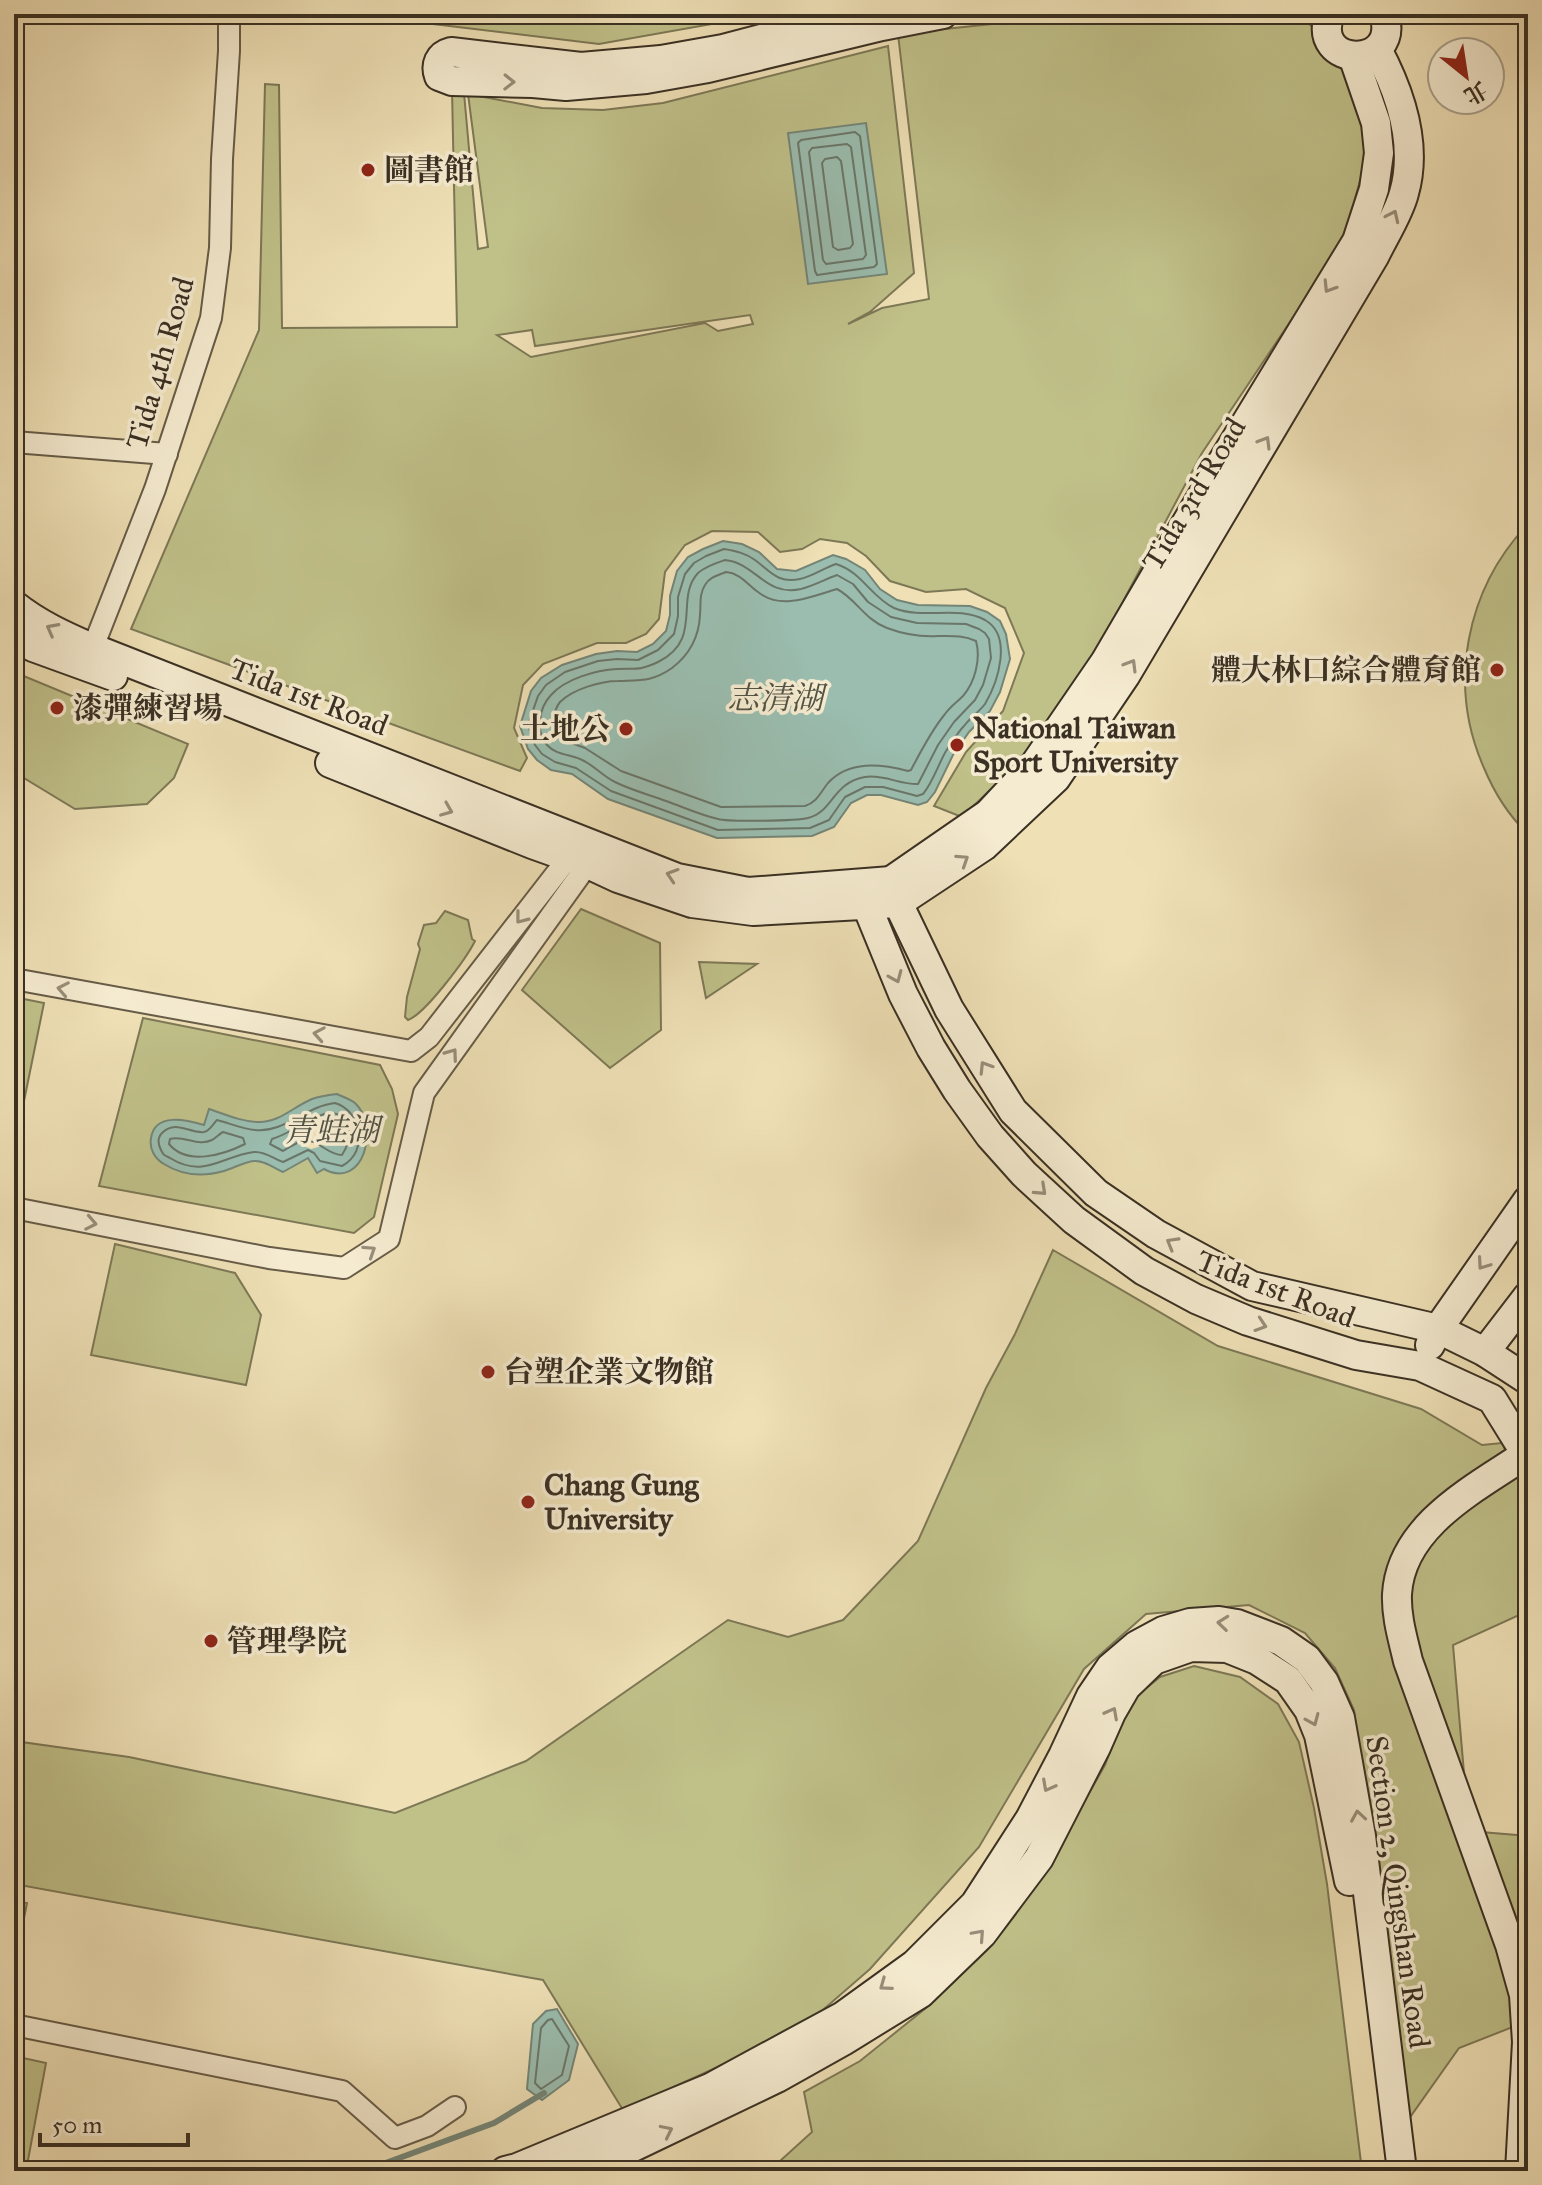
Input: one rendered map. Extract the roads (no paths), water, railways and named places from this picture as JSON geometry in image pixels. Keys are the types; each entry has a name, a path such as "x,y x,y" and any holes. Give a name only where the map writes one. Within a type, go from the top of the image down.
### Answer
{"street":[{"name":"Tida 4th Road","path":"89,657 167,454 211,318 220,248 229,14"},
{"path":"857,14 723,49 661,60 581,67 451,52 437,63 437,70 439,76 452,81 566,86 646,79 708,68 943,14"},
{"path":"1326,15 1329,38 1341,53 1365,53 1386,32 1384,14"},
{"name":"Tida 3rd Road","path":"894,892 984,846 1056,778 1125,676 1375,255 1404,193 1410,153 1403,111 1387,68 1365,53"},
{"path":"14,442 167,454"},
{"name":"Tida 1st Road","path":"14,605 89,657"},
{"name":"Tida 1st Road","path":"14,630 33,647 89,657 532,844 581,854 618,878 692,903 753,911 861,894 894,892 949,1009 1013,1111 1096,1193 1156,1234 1252,1286 1438,1329 1485,1352 1528,1380"},
{"path":"14,979 411,1051 429,1037 581,854"},
{"path":"14,1208 269,1258 344,1268 389,1239 424,1093 581,854"},
{"name":"Tida 1st Road","path":"861,894 903,994 957,1090 990,1136 1024,1174 1074,1220 1144,1271 1196,1299 1248,1321 1356,1355 1420,1366 1492,1399 1528,1456"},
{"path":"1420,1366 1438,1329 1528,1200"},
{"path":"1485,1352 1528,1296"},
{"path":"1528,1456 1449,1522 1421,1554 1410,1592 1412,1624 1421,1659 1528,1960"},
{"path":"1520,2171 1527,2042 1524,1995 1510,1945 1408,1661 1399,1623 1397,1592 1405,1560 1420,1533 1443,1511 1528,1456"},
{"name":"Section 2, Qingshan Road","path":"505,2171 710,2088 843,2016 915,1964 975,1904 1030,1819 1091,1696 1110,1668 1137,1645 1163,1631 1190,1623 1219,1621 1281,1641 1307,1659 1324,1682 1340,1718 1361,1836 1402,2171"},
{"name":"Section 2, Qingshan Road","path":"569,2171 631,2148 777,2078 921,1993 982,1934 1039,1858 1126,1687 1154,1660 1191,1647 1227,1648 1272,1668 1288,1680 1309,1710 1319,1735 1347,1866 1386,2171"},
{"path":"14,2025 342,2091 395,2138 427,2126 455,2107"}],"water":[{"path":"866,123 887,274 808,284 788,133"},
{"name":"志清湖","path":"723,541 742,544 759,552 777,569 796,571 833,555 865,570 880,589 897,600 918,605 970,606 1000,621 1006,634 1010,659 1000,692 990,711 969,732 953,755 927,802 918,805 881,795 867,795 851,803 834,827 812,836 717,838 608,799 572,774 551,770 528,749 520,726 531,691 541,678 562,665 596,654 637,652 653,644 666,631 677,571 688,557"},
{"name":"青蛙湖","path":"337,1094 355,1103 366,1126 364,1153 358,1164 349,1171 338,1173 324,1169 317,1173 308,1158 283,1172 254,1161 201,1175 178,1171 164,1164 152,1150 154,1130 165,1121 181,1120 204,1125 209,1109 246,1121 267,1121 312,1099"},
{"path":"557,2009 578,2044 569,2080 542,2100 527,2089 533,2024 546,2011"}],"waterway":[{"path":"364,2171 494,2123 544,2093"}],"place":[{"name":"圖書館","path":"368,170"},
{"name":"體大林口綜合體育館","path":"1497,670"},
{"name":"漆彈練習場","path":"57,708"},
{"name":"土地公","path":"626,729"},
{"name":"National Taiwan Sport University","path":"957,745"},
{"name":"台塑企業文物館","path":"488,1372"},
{"name":"Chang Gung University","path":"528,1502"},
{"name":"管理學院","path":"211,1641"}]}
